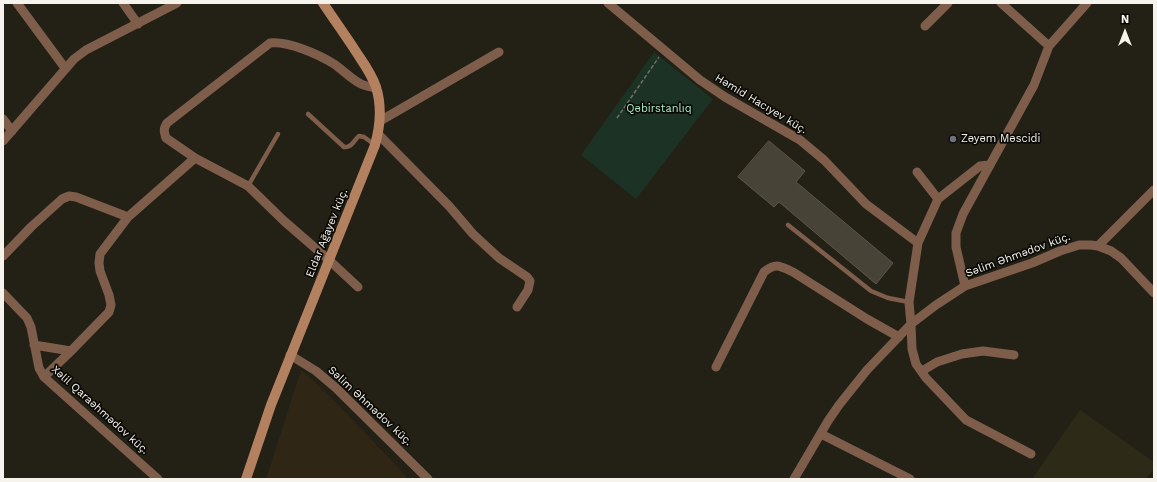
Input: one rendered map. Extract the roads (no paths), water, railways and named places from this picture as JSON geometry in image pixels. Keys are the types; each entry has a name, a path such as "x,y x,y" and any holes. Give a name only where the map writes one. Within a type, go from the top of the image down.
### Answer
{"main road":[{"name":"Eldar Ağayev küç.","path":"246,479 290,355 375,145 378,134 380,121 376,88 366,66 323,3"}],"street":[{"path":"17,3 65,68"},
{"path":"123,3 138,24"},
{"path":"3,140 74,59 86,50 177,3"},
{"name":"Həmid Hacıyev küç.","path":"608,3 700,80 725,97 800,140 824,160 866,204 918,243"},
{"path":"925,26 948,3"},
{"path":"1001,3 1049,46"},
{"path":"965,286 956,247 956,233 963,214 1034,84 1049,46 1087,3"},
{"path":"358,287 284,221 248,186 195,158 166,138 164,127 167,123 270,43 278,42 311,52 334,64 362,85 376,88"},
{"path":"380,121 500,52"},
{"path":"3,119 12,131"},
{"path":"378,134 449,206 473,234 500,258 527,277 530,281 528,290 517,307"},
{"path":"44,377 109,312 111,305 100,271 100,254 128,217 195,158"},
{"path":"990,165 980,166 938,199 918,243 909,302 912,349 916,364 926,378 966,420 1031,454"},
{"path":"917,172 938,199"},
{"path":"1098,246 1154,190"},
{"path":"3,256 31,227 62,199 69,196 76,196 128,217"},
{"name":"Səlim Əhmədov küç.","path":"794,479 839,405 867,370 911,324 965,286 1079,245 1098,246 1121,258 1154,292"},
{"path":"716,367 764,272 771,266 780,266 793,272 867,319 899,337"},
{"name":"Xəlil Qaraəhmədov küç.","path":"3,293 27,318 32,327 39,368 44,377 158,479"},
{"path":"34,345 71,351"},
{"path":"922,372 937,362 962,354 983,351 1014,355"},
{"name":"Səlim Əhmədov küç.","path":"290,355 316,371 336,388 428,479"},
{"path":"820,434 910,479"}],"lane":[{"path":"308,114 344,147 351,145 359,136 364,137 375,145"},
{"path":"248,186 278,134"},
{"path":"788,225 871,291 888,298 909,302"}],"place":[{"name":"Zəyəm Məscidi","path":"953,139"}],"park label":[{"name":"Qəbirstanlıq","path":"659,109"}]}
